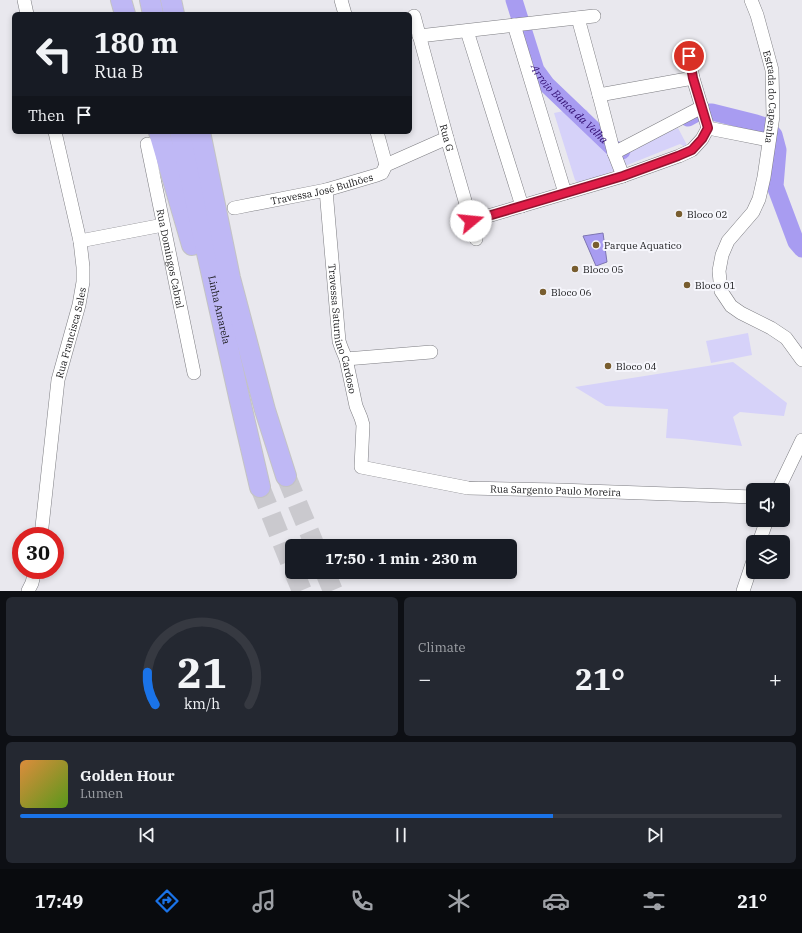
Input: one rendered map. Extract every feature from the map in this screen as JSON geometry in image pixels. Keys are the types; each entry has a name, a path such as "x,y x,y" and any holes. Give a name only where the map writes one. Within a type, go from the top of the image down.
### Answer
{"highway":[{"path":"121,0 124,12"},
{"path":"150,0 153,12"},
{"path":"171,0 174,12"},
{"name":"Linha Amarela","path":"180,134 260,487"},
{"name":"Linha Amarela","path":"200,134 230,278 265,410 286,476"},
{"path":"153,138 224,332"}],"street":[{"path":"24,0 27,12"},
{"path":"341,0 344,12"},
{"name":"Estrada do Capenha","path":"751,0 757,15 772,70 773,116 764,177 759,199 753,212 728,241 722,255 719,271 721,291 732,306 740,313 771,328 786,338 802,360"},
{"path":"757,15 761,0"},
{"name":"Rua G","path":"414,16 476,239"},
{"path":"419,36 594,16"},
{"path":"578,18 614,153 623,176"},
{"path":"514,25 566,194"},
{"path":"467,31 522,206"},
{"path":"471,221 623,176 692,150 702,139 705,117 693,78 689,56"},
{"path":"599,95 693,78"},
{"path":"614,153 705,117 769,140"},
{"name":"Rua Francisca Sales","path":"42,527 58,380 79,304 83,282 80,241 55,134"},
{"path":"378,134 386,165"},
{"name":"Rua Domingos Cabral","path":"153,138 163,225 194,373"},
{"name":"Travessa José Bulhões","path":"234,208 326,190 378,175 382,173 386,165 447,138"},
{"name":"Travessa Saturnino Cardoso","path":"326,190 339,341 346,359 356,406 362,425 361,467"},
{"path":"80,241 163,225"},
{"path":"346,359 431,352"},
{"path":"781,483 802,440"},
{"name":"Rua Sargento Paulo Moreira","path":"361,467 468,488 746,497"},
{"path":"28,591 33,579"},
{"path":"743,591 747,579"}],"shaded area":[{"path":"578,108 587,110 596,132 620,152 678,128 689,149 680,144 580,184 575,180 554,113"},
{"name":"Parque Aquatico","path":"603,233 607,262 596,266 583,236"},
{"path":"748,333 752,355 711,363 706,341"},
{"path":"733,362 787,403 784,416 740,412 733,417 742,446 666,438 668,409 606,406 575,387"}],"waterway":[{"name":"Arroio Banca da Velha","path":"514,0 536,70 547,85 614,149 622,151"},
{"name":"Arroio Banca da Velha","path":"688,118 699,112 712,112 765,126 774,135 778,150 775,186 796,242 802,249"}],"tunnel":[{"path":"286,476 312,539"},
{"path":"260,487 285,550"},
{"path":"297,579 302,591"},
{"path":"328,579 333,591"}],"place":[{"name":"Bloco 02","path":"679,214"},
{"name":"Parque Aquatico","path":"596,245"},
{"name":"Bloco 05","path":"575,269"},
{"name":"Bloco 01","path":"687,285"},
{"name":"Bloco 06","path":"543,292"},
{"name":"Bloco 04","path":"608,366"}],"route":[{"path":"471,221 623,176 692,150 702,139 708,128 693,78 689,56"}]}
